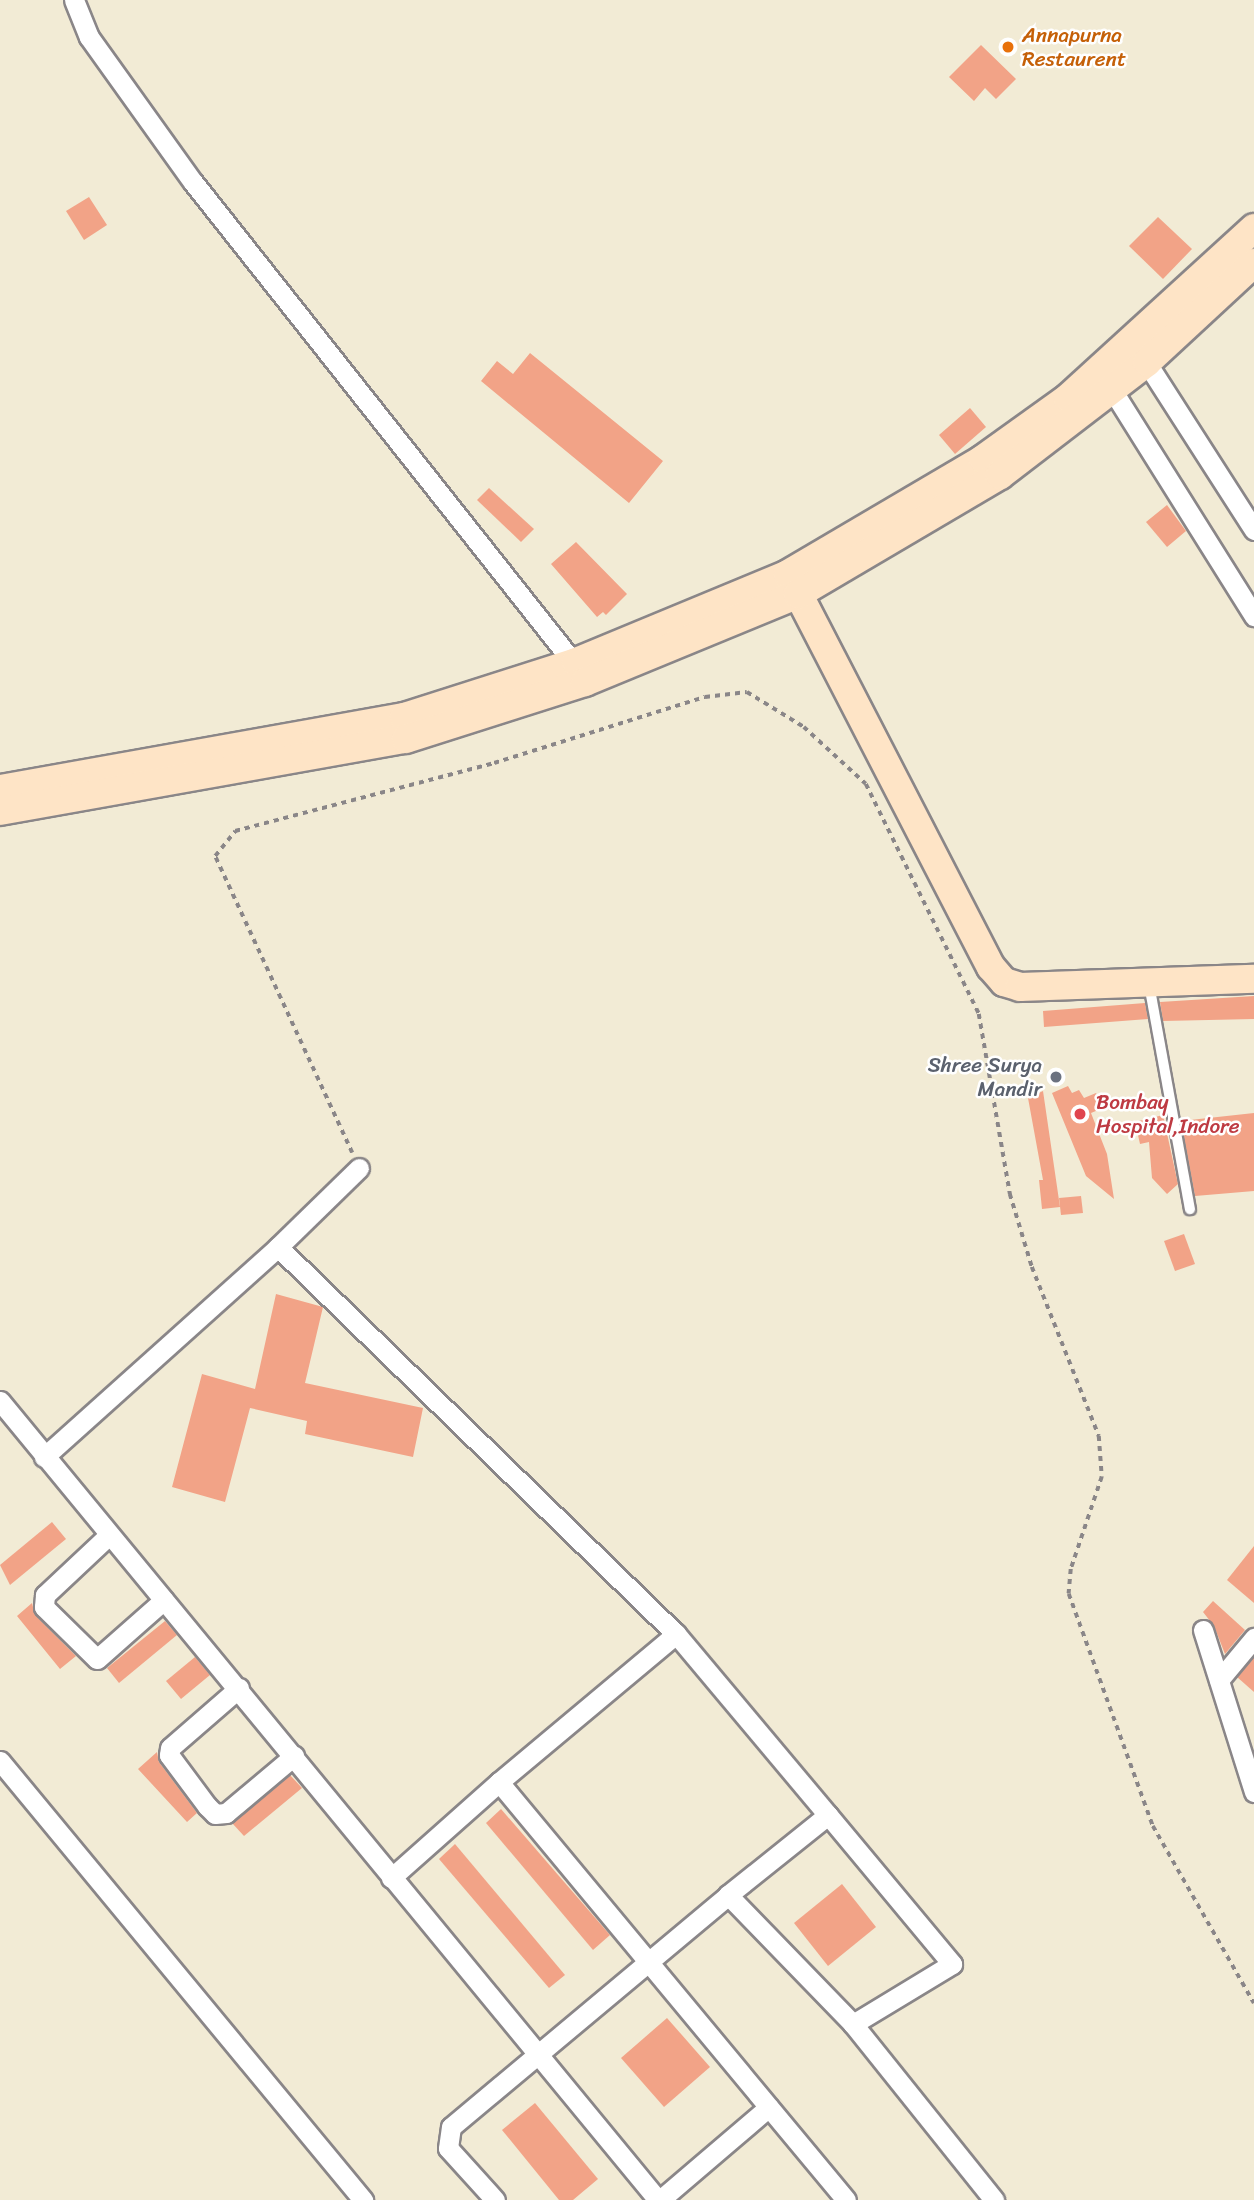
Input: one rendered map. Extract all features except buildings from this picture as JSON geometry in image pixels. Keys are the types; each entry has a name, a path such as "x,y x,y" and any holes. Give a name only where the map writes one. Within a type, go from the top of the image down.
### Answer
{"street":[{"path":"74,0 89,37 193,182 580,672"},
{"path":"1139,351 1254,228"},
{"path":"0,811 405,739 580,672 793,583 1106,379 1254,263"},
{"path":"1139,351 1254,530"},
{"path":"1106,379 1254,616"},
{"path":"793,583 985,955 1004,982 1020,987 1254,979"},
{"path":"0,789 404,717 580,672"},
{"path":"44,1457 278,1247 359,1168"},
{"path":"278,1247 676,1634 952,1964 852,2024"},
{"path":"0,1401 659,2200 769,2107"},
{"path":"110,1535 45,1595 44,1606 97,1659 164,1601"},
{"path":"1203,1630 1253,1786"},
{"path":"391,1878 499,1782 676,1634"},
{"path":"1219,1680 1254,1639"},
{"path":"239,1688 170,1748 169,1755 207,1806 215,1814 226,1813 294,1756"},
{"path":"0,1761 363,2200"},
{"path":"499,1782 846,2200"},
{"path":"495,2200 449,2148 451,2127 728,1895 828,1815"},
{"path":"728,1895 852,2024 994,2200"}],"lane":[{"path":"1149,984 1190,1209"}],"path":[{"path":"359,1168 215,856 234,831 494,763 705,697 747,692 804,727 866,784 979,1014 1010,1194 1032,1266 1099,1436 1102,1477 1070,1569 1069,1594 1153,1826 1254,2003"}],"place":[{"name":"Annapurna Restaurent","path":"1008,47"},
{"name":"Shree Surya Mandir","path":"1056,1077"},
{"name":"Bombay Hospital,Indore","path":"1080,1114"}]}
